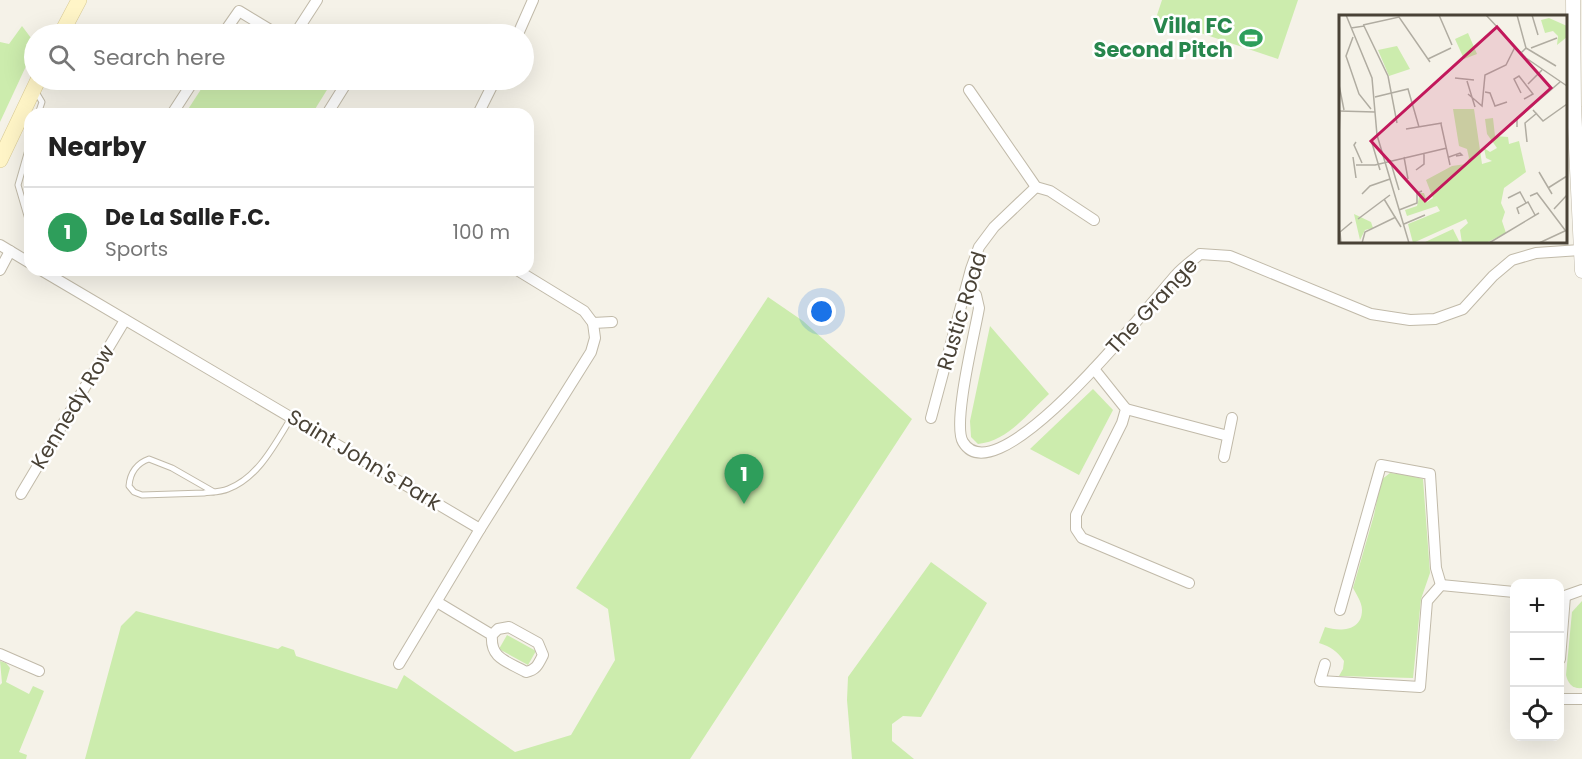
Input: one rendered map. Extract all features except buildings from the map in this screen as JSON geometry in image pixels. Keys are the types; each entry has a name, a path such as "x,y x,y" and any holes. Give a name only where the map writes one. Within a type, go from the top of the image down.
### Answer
{"main road":[{"path":"66,24 79,0"},
{"path":"25,108 33,90"},
{"path":"0,160 24,109"}],"street":[{"path":"301,24 317,0"},
{"path":"522,24 533,0"},
{"path":"1573,0 1574,107 1582,271"},
{"path":"230,24 239,10 261,24"},
{"path":"176,108 188,90"},
{"path":"331,108 342,90"},
{"path":"481,108 490,90"},
{"path":"969,90 1035,187 1050,191 1094,220"},
{"name":"Rustic Road","path":"931,418 979,247 994,227 1035,187"},
{"path":"0,270 5,248 24,259"},
{"name":"The Grange","path":"967,285 976,295 979,308 958,419 962,441 971,450 991,453 1018,439 1051,413 1094,369 1179,272 1200,254 1230,256 1371,314 1410,320 1435,319 1463,309 1493,276 1512,260 1536,253 1580,250"},
{"name":"Saint John's Park","path":"51,276 480,530"},
{"path":"399,664 591,352 595,338 593,323 584,311 527,276"},
{"name":"Kennedy Row","path":"21,494 125,320"},
{"path":"593,323 612,322"},
{"path":"1094,369 1126,409 1228,436"},
{"path":"1126,409 1122,423 1076,515 1076,529 1083,538 1189,583"},
{"path":"1224,457 1232,418"},
{"path":"1340,610 1381,465 1430,474 1436,568 1441,585"},
{"path":"1441,585 1510,592"},
{"path":"1326,664 1320,681 1420,687 1427,601 1441,585"},
{"path":"1564,595 1582,590"},
{"path":"436,602 492,635"},
{"path":"509,627 538,644 543,655 538,666 526,672 495,654 491,645 492,635 498,629 509,627"},
{"path":"0,654 39,670"},
{"path":"1564,699 1582,699"}],"lane":[{"path":"38,90 42,102 40,108"},
{"path":"24,164 18,185 24,206"},
{"path":"214,492 172,468 149,459 134,470 129,486 134,492 142,495 214,492 226,490 246,480 276,443 292,417"}],"green space":[{"name":"Villa FC Second Pitch","path":"1162,0 1298,0 1278,59 1156,18"},
{"path":"22,26 24,29 24,70 0,122 0,42 9,44"},
{"path":"201,90 327,90 316,108 189,108"},
{"path":"768,297 803,321 912,419 690,759 85,759 121,626 136,611 278,649 282,646 294,650 296,656 397,689 404,675 515,752 571,735 615,660 608,609 576,588"},
{"path":"990,326 1049,394 1008,432 989,442 978,444 971,437 970,421"},
{"path":"1093,389 1113,410 1079,475 1030,449"},
{"path":"1390,473 1423,479 1430,573 1421,599 1413,678 1339,676 1344,661 1333,650 1319,643 1325,627 1349,628 1354,626 1361,617 1361,604 1353,588 1374,515 1381,480"},
{"path":"931,562 987,603 921,717 903,716 892,724 892,741 914,759 852,759 847,700 848,677"},
{"path":"1582,601 1582,688 1576,688 1571,685 1566,675 1572,612"},
{"path":"507,635 536,651 528,665 499,649"},
{"path":"0,661 6,663 10,668 6,682 29,694 33,686 44,691 19,752 27,755 26,759 0,759 0,685 2,683"}],"place":[{"name":"Villa FC Second Pitch","path":"1251,38"},
{"name":"De La Salle F.C.","path":"744,504"}]}
